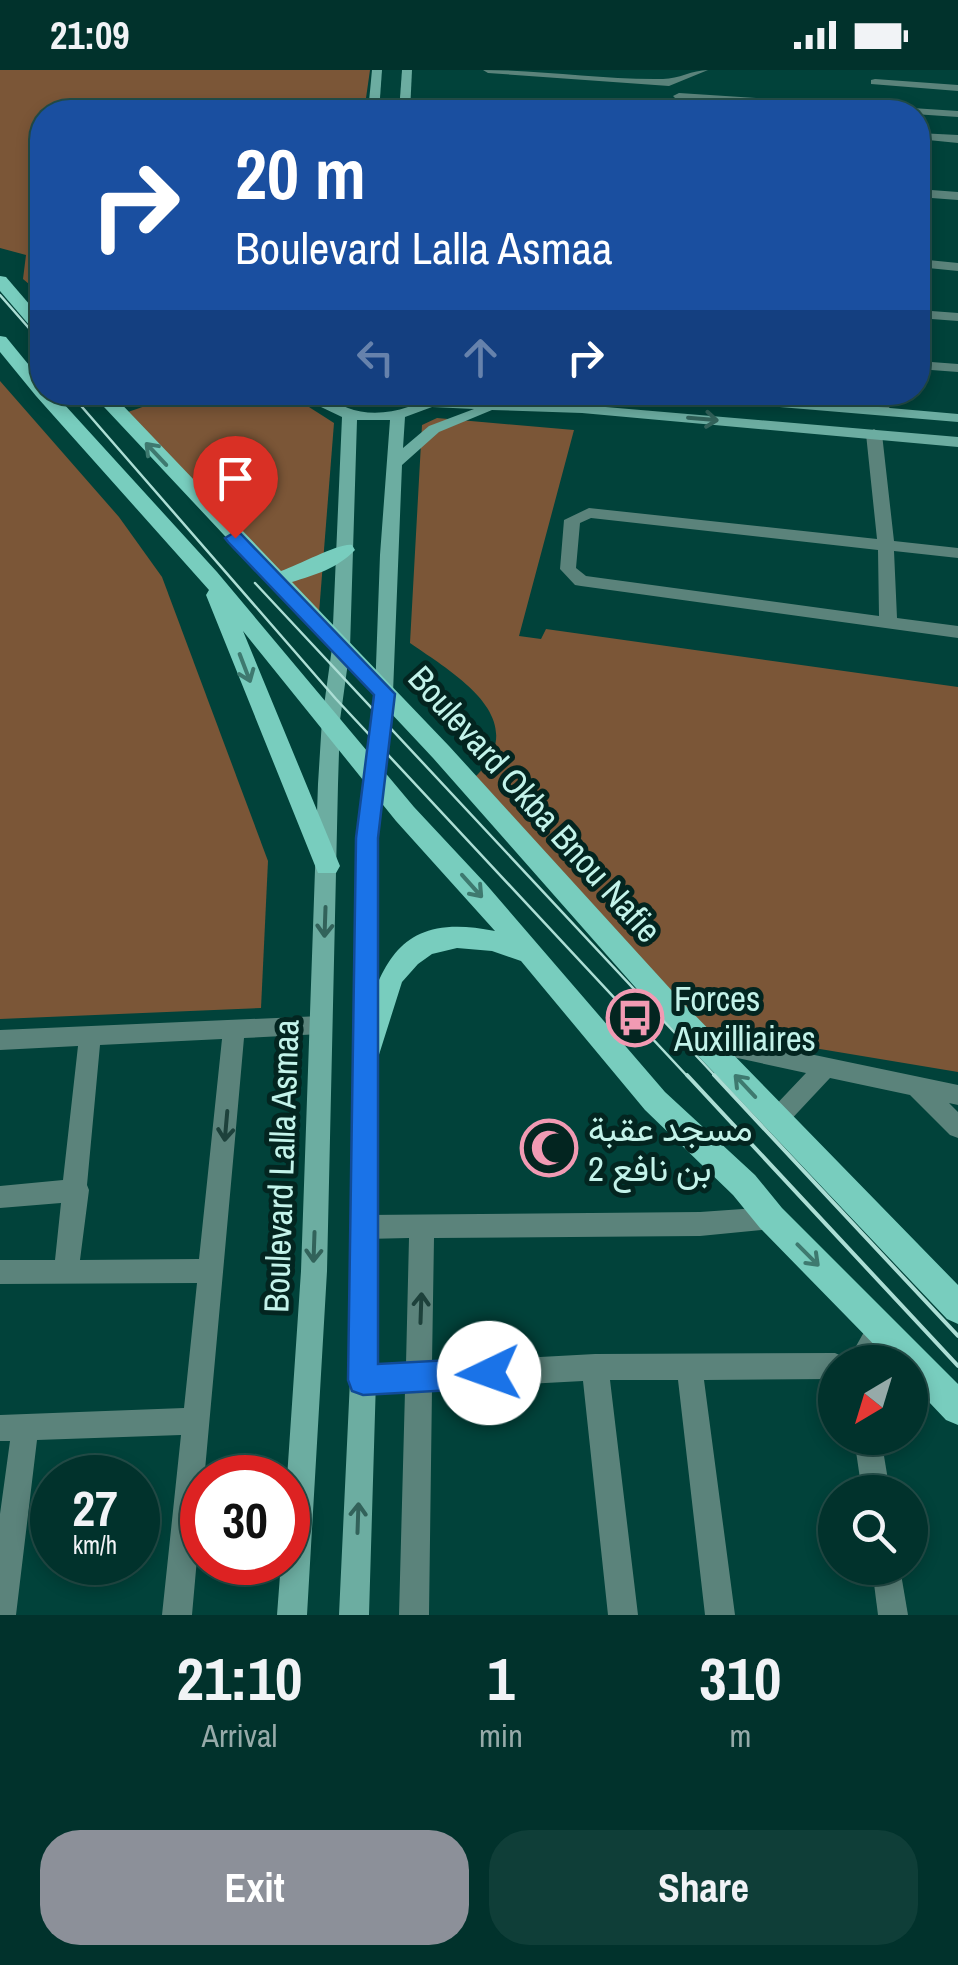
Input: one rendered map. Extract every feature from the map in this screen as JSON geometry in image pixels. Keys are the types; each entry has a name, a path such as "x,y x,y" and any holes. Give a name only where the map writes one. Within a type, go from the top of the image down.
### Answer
{"main road":[{"path":"375,100 377,70"},
{"path":"406,100 408,70"},
{"path":"0,281 30,315"},
{"path":"0,341 30,377"},
{"path":"55,405 210,577 655,1101 744,1184 771,1218 958,1408"},
{"name":"Boulevard Okba Bnou Nafie","path":"112,405 704,1042 958,1308"},
{"path":"329,405 350,414 398,415 421,405"},
{"path":"394,464 434,428 462,416 528,405 958,442"},
{"path":"810,405 958,418"},
{"name":"Boulevard Lalla Asmaa","path":"292,1615 308,1400 331,720 341,648 350,414"},
{"path":"354,1615 363,1380 366,891 384,694 398,415"},
{"path":"275,580 318,567 345,550"},
{"path":"210,577 328,866"},
{"path":"367,1052 394,972 422,948 458,937 479,936 500,940 530,955"}],"street":[{"path":"488,70 669,83 704,70"},
{"path":"562,75 580,70"},
{"path":"875,76 958,88"},
{"path":"669,83 679,96 731,100"},
{"path":"678,100 679,96"},
{"path":"930,113 958,114"},
{"path":"930,137 958,139"},
{"path":"930,194 958,196"},
{"path":"930,264 958,267"},
{"path":"930,315 958,317"},
{"path":"930,365 958,368"},
{"path":"883,405 884,411"},
{"path":"874,434 886,545 888,623"},
{"path":"958,552 588,513 572,520 568,569 581,582 958,632"},
{"path":"0,1040 322,1025"},
{"path":"177,1615 234,1029"},
{"path":"66,1271 90,1036"},
{"path":"704,1042 958,1095"},
{"path":"777,1119 826,1067"},
{"path":"919,1089 958,1128"},
{"path":"0,1196 77,1190"},
{"path":"365,1227 700,1224 771,1218"},
{"path":"414,1615 422,1226"},
{"path":"0,1272 213,1271"},
{"path":"870,1345 881,1326"},
{"path":"689,1366 720,1615"},
{"path":"363,1380 594,1367 818,1366"},
{"path":"594,1367 623,1615"},
{"path":"1,1615 12,1428 195,1421"},
{"path":"889,1585 893,1615"}],"shaded area":[{"path":"0,70 370,70 366,100 30,100 30,285 23,279 26,255 0,248"},
{"path":"0,381 119,517 162,577 268,861 261,1008 0,1019"},
{"path":"148,405 306,405 334,423 319,613 128,412"},
{"path":"437,418 574,430 519,636 541,639 546,629 958,687 958,1072 778,1042 725,1055 474,778 491,757 496,737 493,718 467,684 410,643 422,425"}],"tram line":[{"path":"0,295 30,329"},
{"path":"80,405 336,699 689,1078"},
{"path":"255,583 717,1078"},
{"path":"687,1075 958,1366"},
{"path":"714,1075 958,1336"}],"place":[{"name":"Forces Auxilliaires","path":"635,1018"},
{"name":"مسجد عقبة بن نافع 2","path":"549,1148"}],"route":[{"path":"235,538 384,694 367,838 363,1380 489,1373"}]}
